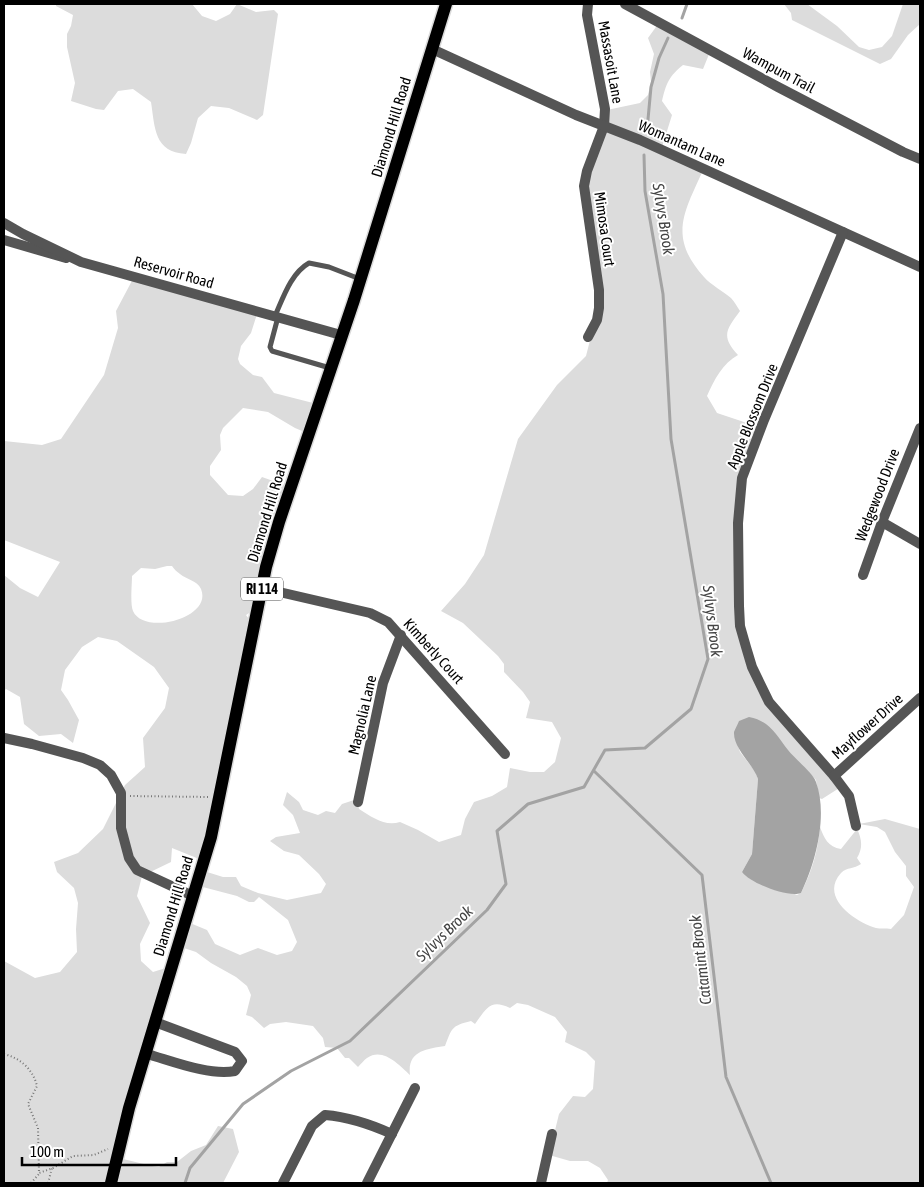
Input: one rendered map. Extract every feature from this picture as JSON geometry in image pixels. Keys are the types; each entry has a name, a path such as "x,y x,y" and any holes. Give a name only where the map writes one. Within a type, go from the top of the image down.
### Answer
{"main road":[{"name":"Diamond Hill Road","path":"111,1183 129,1108 147,1054 211,837 262,588 279,522 361,279 446,4"}],"street":[{"name":"Massasoit Lane","path":"588,4 587,15 605,109 604,126"},
{"name":"Wampum Trail","path":"625,4 778,87 920,159"},
{"name":"Womantam Lane","path":"432,48 576,115 640,140 920,267"},
{"name":"Mimosa Court","path":"588,337 597,320 599,308 584,186 587,171 604,126"},
{"name":"Reservoir Road","path":"4,223 81,262 341,335"},
{"name":"Apple Blossom Drive","path":"843,232 742,478 738,523 740,626 752,667 769,702 834,776 849,796 856,826"},
{"path":"4,240 81,262"},
{"name":"Wedgewood Drive","path":"863,575 920,428"},
{"path":"882,522 920,544"},
{"name":"Kimberly Court","path":"262,588 370,613 388,622 505,754"},
{"name":"Magnolia Lane","path":"358,802 383,683 401,635"},
{"name":"Mayflower Drive","path":"834,776 920,698"},
{"path":"4,738 83,758 100,766 111,775 121,793 121,828 129,858 137,870 193,896"},
{"path":"147,1054 188,1066 225,1073 236,1071 242,1061 235,1052 155,1022"},
{"path":"367,1183 415,1088"},
{"path":"283,1183 312,1126 325,1115 343,1116 368,1123 392,1134"},
{"path":"541,1183 552,1134"}],"lane":[{"path":"330,368 272,351 270,347 276,317 287,290 300,268 309,263 329,266 361,279"}],"path":[{"path":"121,793 131,796 220,797"},
{"path":"4,1054 18,1058 35,1078 37,1086 28,1104 38,1128 39,1173"},
{"path":"31,1183 39,1173 52,1168 72,1156 94,1155 120,1145"},
{"path":"48,1183 52,1168"}],"shaded area":[{"path":"56,4 192,4 202,16 216,21 230,14 237,4 256,12 274,10 278,14 263,115 257,120 229,108 211,106 198,118 186,154 175,152 162,144 155,129 151,102 133,89 118,91 104,110 71,101 75,83 67,47 67,34 73,15 56,6"},
{"path":"784,4 807,4 837,26 859,47 869,50 882,47 892,36 903,4 920,4 920,24 908,35 891,59 880,64 792,20 791,13"},
{"path":"661,20 712,47 703,69 683,65 674,73 669,81 662,101 672,115 662,147 704,168 691,197 683,223 686,249 704,277 731,298 740,311 727,333 729,343 738,355 723,367 707,396 717,413 759,427 741,479 744,635 759,682 844,785 822,799 819,798 816,780 794,758 734,733 740,752 755,771 758,779 752,854 742,872 797,895 801,893 811,869 818,844 820,827 827,841 841,849 857,829 861,844 857,858 861,864 841,873 835,882 834,891 842,907 859,920 876,928 891,929 904,915 914,887 906,876 906,866 895,852 885,832 877,827 859,824 885,819 920,829 920,1183 607,1183 608,1180 600,1168 588,1161 570,1161 549,1155 559,1114 573,1096 585,1097 593,1089 595,1061 586,1052 565,1042 567,1032 555,1017 528,1005 517,1003 510,1008 498,1004 493,1005 486,1010 475,1024 471,1021 456,1026 449,1035 445,1046 425,1050 415,1056 410,1067 410,1075 390,1059 379,1055 367,1058 358,1067 349,1058 345,1058 337,1048 325,1047 323,1038 313,1026 286,1022 270,1024 264,1028 252,1017 246,1015 251,995 247,986 196,952 178,946 190,923 207,930 215,944 240,955 258,948 277,955 292,951 297,942 288,920 259,897 254,902 249,902 237,896 199,886 207,872 223,877 236,877 241,886 258,893 287,900 321,893 326,884 319,874 299,855 284,851 270,841 276,837 300,833 293,815 283,805 287,792 299,802 303,810 318,815 326,811 335,813 342,804 357,799 359,809 374,818 389,823 400,822 439,842 461,835 465,819 474,802 492,796 507,787 510,768 530,772 544,772 555,762 561,738 552,722 526,718 530,702 504,672 504,664 498,656 463,623 441,611 465,584 484,555 518,439 557,385 586,356 598,309 587,184 607,110 640,103 648,95 654,54 648,38"},
{"path":"135,275 258,311 251,333 241,346 238,359 240,364 253,375 262,377 274,393 317,404 307,433 268,412 243,408 223,428 220,435 221,450 210,466 210,475 228,495 243,496 253,489 262,477 290,487 282,514 265,530 273,542 257,608 246,615 254,626 204,861 172,848 171,862 142,876 137,896 150,923 140,944 141,961 153,972 172,966 119,1158 159,1167 167,1162 177,1162 191,1151 206,1145 218,1126 233,1129 239,1152 223,1183 4,1183 4,961 35,978 60,972 77,952 78,903 74,888 57,872 54,862 78,853 103,829 125,785 145,767 143,738 165,708 169,688 154,667 117,641 98,637 82,647 65,670 61,690 79,720 73,743 61,734 39,736 24,724 20,697 6,689 4,691 4,575 20,588 38,597 60,562 4,540 4,441 42,445 61,439 104,375 118,328 116,311","holes":["172,566 201,589 202,599 197,608 188,615 163,623 150,622 140,618 132,608 132,576 141,568 155,569"]},
{"path":"749,717 762,722 772,729 816,782 821,809 819,838 816,853 801,893 787,893 761,885 742,872 752,854 758,779 740,750 734,732 739,721"}],"waterway":[{"name":"Sylvys Brook","path":"682,18 687,4"},
{"name":"Sylvys Brook","path":"647,130 651,87 659,58 668,38"},
{"name":"Sylvys Brook","path":"185,1183 190,1168 243,1104 291,1071 350,1041 487,910 506,884 497,831 528,804 584,787 605,750 645,748 691,709 708,659 671,439 663,294 645,191 644,155"},
{"name":"Catamint Brook","path":"594,771 702,875 726,1077 771,1183"}]}
